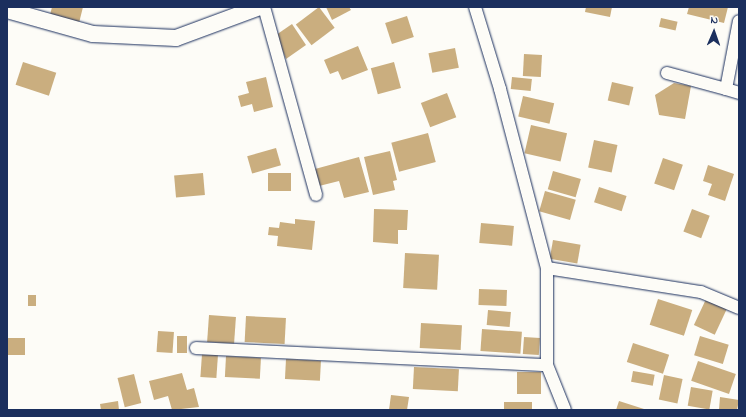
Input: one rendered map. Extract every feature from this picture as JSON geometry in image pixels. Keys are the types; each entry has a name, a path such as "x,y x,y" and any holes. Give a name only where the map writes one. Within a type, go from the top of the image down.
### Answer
{"street":[{"path":"7,10 93,34 176,38 260,7"},
{"path":"264,7 316,195"},
{"path":"475,7 500,89 547,268 547,365 565,410"},
{"path":"726,89 739,21"},
{"path":"667,73 739,93"},
{"path":"547,268 701,292 739,308"},
{"path":"196,348 547,365"}],"building":[{"path":"52,7 83,7 79,23 50,15"},
{"path":"319,7 335,28 311,45 296,24"},
{"path":"326,7 349,7 351,10 332,20"},
{"path":"586,7 612,7 610,17 585,12"},
{"path":"689,7 728,7 724,23 687,14"},
{"path":"407,16 414,37 392,44 385,23"},
{"path":"661,18 678,22 676,31 659,27"},
{"path":"292,24 306,45 286,59 276,35"},
{"path":"358,46 368,70 342,80 338,71 330,74 324,60"},
{"path":"455,48 459,68 432,73 428,53"},
{"path":"524,54 542,55 541,77 523,76"},
{"path":"23,62 56,73 49,96 16,85"},
{"path":"394,62 401,88 378,94 371,68"},
{"path":"266,77 273,107 254,112 252,104 241,107 238,96 249,93 246,82"},
{"path":"512,77 532,79 531,91 511,89"},
{"path":"612,82 633,87 629,105 608,101"},
{"path":"674,83 691,86 685,119 659,115 655,95"},
{"path":"447,93 456,117 430,127 421,103"},
{"path":"523,96 554,103 549,124 518,116"},
{"path":"531,125 567,133 561,162 524,153"},
{"path":"428,133 436,162 399,172 391,143"},
{"path":"594,140 617,145 612,172 588,167"},
{"path":"276,148 281,165 252,174 247,156"},
{"path":"390,151 397,180 393,181 395,190 373,195 364,157"},
{"path":"359,157 369,192 344,198 339,181 319,186 315,169"},
{"path":"663,158 683,165 674,190 654,184"},
{"path":"708,165 734,174 725,201 708,195 712,184 703,181"},
{"path":"553,171 581,179 576,197 548,189"},
{"path":"203,173 205,195 176,197 174,176"},
{"path":"268,173 291,173 291,191 268,191"},
{"path":"599,187 627,196 622,211 594,202"},
{"path":"545,191 576,200 570,220 539,211"},
{"path":"374,209 408,210 407,230 398,230 398,244 373,242"},
{"path":"692,209 710,216 701,238 683,231"},
{"path":"295,219 315,221 312,250 277,246 278,236 268,235 269,227 279,228 280,222 295,224"},
{"path":"481,223 514,226 512,246 479,243"},
{"path":"553,240 581,245 577,264 550,259"},
{"path":"405,253 439,255 437,290 403,288"},
{"path":"479,289 507,290 506,306 478,305"},
{"path":"28,295 36,295 36,306 28,306"},
{"path":"707,297 728,307 715,335 694,325"},
{"path":"658,299 692,310 684,336 650,325"},
{"path":"488,310 511,312 510,327 487,325"},
{"path":"209,315 236,317 234,344 207,342"},
{"path":"246,316 286,318 285,344 245,342"},
{"path":"421,323 462,325 461,350 420,348"},
{"path":"482,329 522,332 520,354 480,351"},
{"path":"158,331 174,332 172,353 157,352"},
{"path":"177,336 187,336 187,353 177,353"},
{"path":"700,336 729,345 723,364 694,355"},
{"path":"524,337 540,338 539,355 523,354"},
{"path":"7,338 25,338 25,355 7,355"},
{"path":"633,343 669,355 663,374 627,362"},
{"path":"202,354 218,355 216,378 200,377"},
{"path":"226,356 261,358 260,379 225,377"},
{"path":"286,359 321,361 320,381 285,379"},
{"path":"698,361 736,374 729,394 691,381"},
{"path":"414,367 459,369 458,391 413,389"},
{"path":"633,371 655,375 653,386 631,382"},
{"path":"517,372 541,372 541,394 517,394"},
{"path":"182,373 187,390 194,388 199,407 172,410 168,396 154,400 149,381"},
{"path":"134,374 141,403 125,407 118,378"},
{"path":"664,375 683,379 677,403 659,399"},
{"path":"691,387 713,391 709,410 688,406"},
{"path":"391,395 409,397 407,410 389,410"},
{"path":"720,397 739,400 737,410 719,410"},
{"path":"118,401 119,410 101,410 100,404"},
{"path":"619,401 644,409 644,410 616,410"},
{"path":"504,402 532,402 532,410 504,410"}]}
